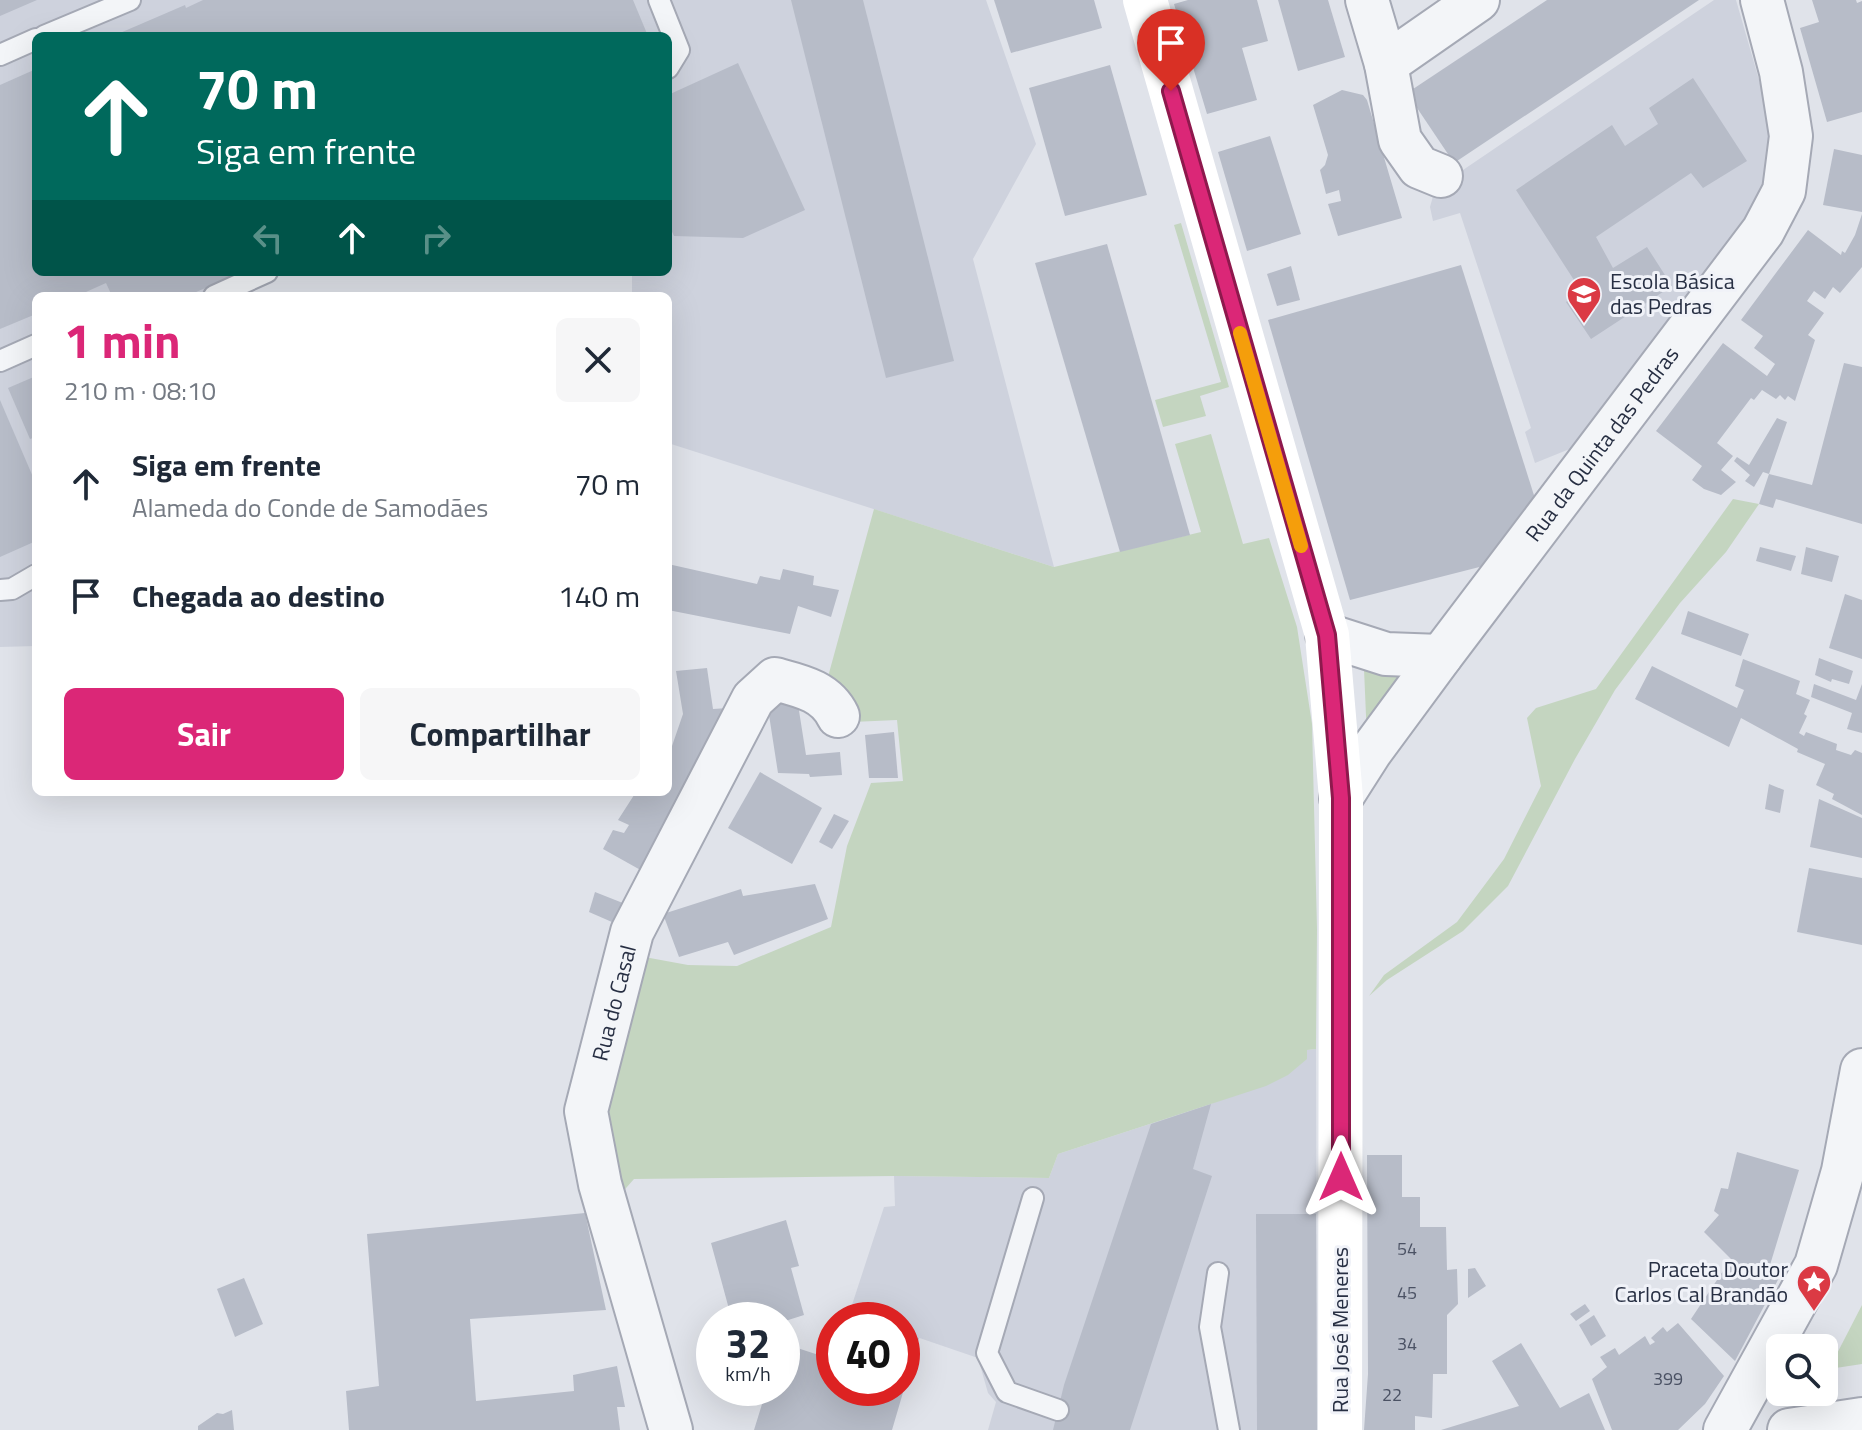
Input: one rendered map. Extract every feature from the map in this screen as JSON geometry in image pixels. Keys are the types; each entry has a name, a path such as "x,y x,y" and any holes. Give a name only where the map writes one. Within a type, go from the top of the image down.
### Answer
{"street":[{"name":"Rua José Meneres","path":"1145,0 1327,635 1341,798 1340,1430"},
{"path":"1367,0 1386,64 1400,140 1419,167 1441,176"},
{"path":"1386,64 1478,0"},
{"name":"Rua da Quinta das Pedras","path":"1341,798 1371,751 1441,656 1763,231 1784,191 1791,136 1781,72 1762,0"},
{"path":"1327,635 1386,654 1441,656"},
{"name":"Rua do Casal","path":"671,1430 600,1184 586,1111 632,932 753,699 775,679 819,694 831,702 838,716"},
{"path":"1725,1430 1816,1265 1846,1225 1843,1171 1862,1070"},
{"path":"1789,1430 1862,1419"}],"lane":[{"path":"54,32 130,0"},
{"path":"659,0 672,32"},
{"path":"672,32 679,50 672,61"},
{"path":"0,55 32,41"},
{"path":"223,292 258,276"},
{"path":"0,361 32,347"},
{"path":"0,590 12,589 32,577"},
{"path":"1033,1198 987,1353 1007,1392 1058,1410"},
{"path":"1218,1273 1210,1327 1229,1430"}],"shaded area":[{"path":"0,0 986,0 1036,144 973,259 1054,567 672,444 672,292 632,292 632,276 672,276 672,32 32,32 32,276 274,276 238,292 32,292 32,646 0,647"},
{"name":"Escola Básica das Pedras","path":"1714,0 1736,0 1778,146 1775,184 1582,444 1535,463 1525,432 1531,428 1460,213 1433,221 1430,207 1435,189"},
{"path":"1316,1049 1317,1430 988,1430 996,1402 988,1393 978,1358 920,1338 920,1302 853,1302 884,1207 895,1206 894,1176 1049,1178 1058,1154 1211,1104 1307,1050"}],"green space":[{"path":"1181,223 1229,387 1200,396 1206,416 1163,427 1155,400 1221,382 1174,225"},
{"path":"1211,434 1243,544 1269,538 1297,627 1312,724 1317,929 1316,1049 1307,1050 1307,1059 1288,1075 1266,1086 1058,1154 1049,1178 634,1179 619,1196 594,1114 639,956 688,965 737,966 831,927 847,846 871,783 903,781 897,720 852,722 826,684 874,509 1054,567 1201,532 1175,444"},
{"path":"1733,499 1759,504 1726,552 1680,603 1615,690 1508,886 1463,931 1387,980 1369,996 1384,975 1457,922 1504,859 1541,786 1527,718 1536,708 1596,689"},
{"path":"1364,669 1413,676 1367,739"},
{"path":"1862,1305 1862,1364 1838,1368 1838,1352"}],"building":[{"path":"0,0 37,0 0,16"},
{"path":"203,0 633,0 646,32 122,32 185,5 186,8"},
{"path":"791,0 863,0 954,361 886,378"},
{"path":"994,0 1094,0 1102,28 1011,53"},
{"path":"1188,0 1257,0 1268,41 1242,48 1257,100 1207,114 1174,4"},
{"path":"1278,0 1328,0 1345,57 1298,71"},
{"path":"1547,0 1699,0 1454,163 1407,93"},
{"path":"1812,0 1862,1 1862,112 1827,122 1800,28 1819,22"},
{"path":"738,63 805,210 743,238 674,236 672,93"},
{"path":"1110,65 1147,195 1065,216 1029,88"},
{"path":"32,71 32,276 233,276 196,292 110,292 106,283 86,292 32,292 32,316 0,329 0,85"},
{"path":"1693,78 1747,161 1703,188 1691,173 1596,237 1613,268 1647,247 1672,286 1591,339 1566,302 1581,291 1516,190 1612,125 1625,146 1658,124 1649,108"},
{"path":"1342,90 1363,95 1367,100 1402,218 1338,236 1328,204 1341,201 1339,190 1326,194 1320,170 1328,155 1313,105"},
{"path":"1270,136 1301,234 1247,251 1218,152"},
{"path":"1834,149 1862,155 1862,212 1823,205"},
{"path":"1862,214 1862,267 1840,293 1833,287 1825,299 1814,291 1807,301 1824,313 1808,335 1815,340 1795,401 1788,396 1785,400 1780,395 1776,399 1762,390 1754,400 1751,398 1717,443 1733,456 1721,470 1736,482 1721,495 1704,489 1692,480 1702,466 1656,431 1723,343 1767,376 1775,364 1754,348 1763,336 1741,320 1808,230 1841,255 1855,235"},
{"path":"1107,244 1190,535 1120,552 1035,263"},
{"path":"1461,265 1539,511 1503,561 1350,600 1268,320"},
{"path":"1291,266 1300,300 1277,306 1267,274"},
{"path":"1844,363 1862,367 1862,524 1776,499 1773,508 1759,504 1769,474 1812,485"},
{"path":"32,378 32,438 30,439 8,388"},
{"path":"0,400 32,475 32,543 0,557"},
{"path":"1777,418 1787,422 1769,474 1763,472 1754,487 1745,481 1750,475 1734,461 1737,457 1749,465"},
{"path":"1760,547 1796,556 1791,571 1756,561"},
{"path":"1806,547 1839,556 1832,582 1801,574"},
{"path":"672,565 757,584 760,576 780,580 783,569 814,576 813,585 839,590 831,617 798,606 790,634 672,611"},
{"path":"1845,594 1862,600 1862,659 1829,648"},
{"path":"1688,611 1749,634 1741,656 1681,634"},
{"path":"1819,658 1853,671 1849,684 1832,679 1831,682 1815,675"},
{"path":"1743,659 1800,681 1796,694 1810,700 1799,733 1804,736 1806,732 1837,744 1836,750 1851,755 1855,750 1862,753 1862,815 1832,799 1834,794 1816,785 1825,764 1797,752 1798,749 1741,718 1729,747 1635,699 1652,666 1737,708 1744,690 1735,686"},
{"path":"707,668 713,709 728,708 653,877 603,849 613,830 624,833 629,825 618,820 633,796 672,796 672,746 683,714 676,671"},
{"path":"1814,684 1856,700 1862,684 1862,733 1847,729 1852,713 1811,697"},
{"path":"797,698 806,755 840,752 842,775 810,777 809,774 778,773 767,702"},
{"path":"894,732 898,778 869,778 865,735"},
{"path":"760,772 822,808 792,864 728,828"},
{"path":"1769,784 1784,790 1780,813 1765,809"},
{"path":"1819,799 1862,818 1862,858 1810,847"},
{"path":"834,814 849,821 832,849 819,842"},
{"path":"1809,868 1862,878 1862,945 1797,932"},
{"path":"815,884 828,919 734,955 728,942 679,957 663,914 741,889 743,896"},
{"path":"595,892 638,909 628,929 589,912"},
{"path":"1211,1104 1193,1169 1212,1176 1130,1430 1053,1430 1064,1385 1151,1124"},
{"path":"1737,1152 1799,1170 1770,1265 1781,1274 1735,1361 1691,1319 1731,1259 1704,1232 1719,1215 1714,1211 1721,1188 1728,1189"},
{"path":"1367,1155 1402,1155 1402,1197 1420,1197 1420,1227 1446,1227 1447,1270 1457,1269 1458,1304 1447,1315 1447,1374 1433,1374 1432,1418 1415,1416 1415,1430 1364,1430 1368,1374"},
{"path":"585,1213 606,1310 470,1319 476,1401 574,1391 573,1375 617,1366 625,1407 617,1407 620,1430 349,1430 346,1391 379,1386 367,1234"},
{"path":"1256,1214 1316,1214 1317,1430 1257,1430"},
{"path":"786,1220 799,1266 791,1268 804,1315 800,1316 800,1302 727,1302 711,1243"},
{"path":"1475,1268 1486,1286 1468,1298 1468,1269"},
{"path":"244,1278 263,1324 235,1337 217,1289"},
{"path":"1585,1304 1590,1311 1576,1321 1570,1314"},
{"path":"1594,1315 1606,1336 1591,1346 1579,1325"},
{"path":"1678,1323 1724,1376 1705,1404 1678,1430 1612,1430 1592,1379 1607,1367 1600,1357 1615,1348 1619,1355 1645,1336 1650,1345 1655,1342 1651,1338 1663,1327 1667,1332"},
{"path":"1521,1343 1560,1408 1589,1393 1605,1430 1441,1430 1519,1406 1492,1361"},
{"path":"800,1349 816,1354 816,1406 899,1406 892,1430 754,1430 761,1406 800,1406"},
{"path":"232,1410 234,1430 198,1430 198,1426 217,1413"}],"slow traffic":[{"path":"1240,333 1301,546"}],"place":[{"name":"Escola Básica das Pedras","path":"1584,325"},
{"name":"Praceta Doutor Carlos Cal Brandão","path":"1814,1313"}],"route":[{"path":"1171,91 1327,635 1341,798 1341,1177"}]}
